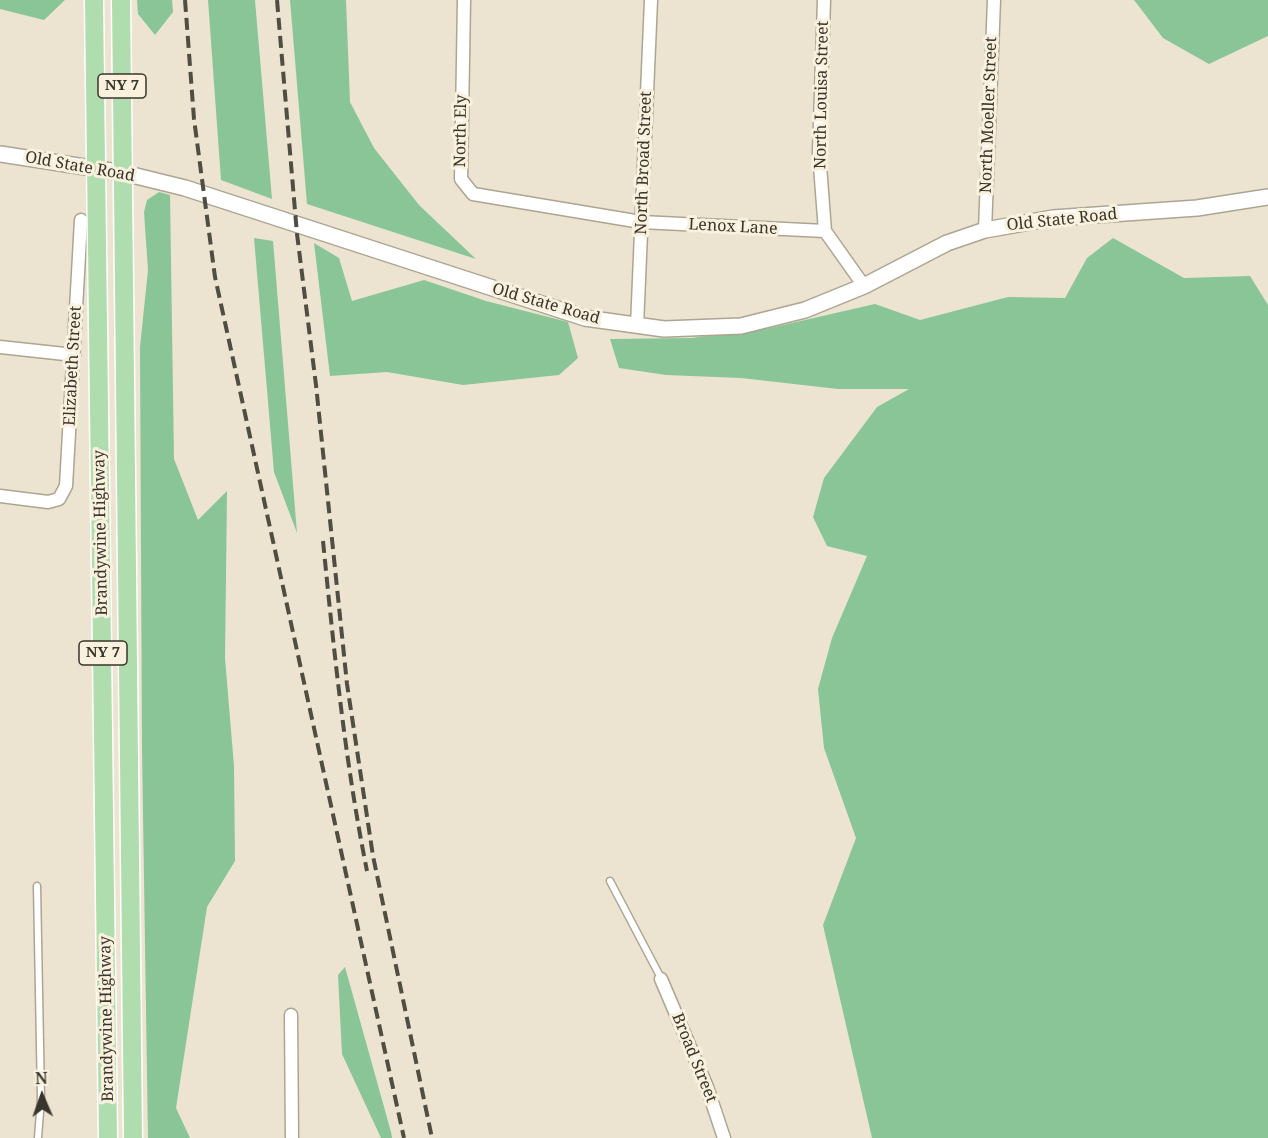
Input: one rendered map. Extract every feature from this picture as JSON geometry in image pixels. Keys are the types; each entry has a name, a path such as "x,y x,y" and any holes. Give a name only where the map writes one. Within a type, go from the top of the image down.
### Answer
{"main road":[{"name":"Brandywine Highway","path":"94,0 108,1138"},
{"name":"Brandywine Highway","path":"121,0 133,1138"}],"street":[{"name":"North Ely","path":"464,0 460,153 461,179 467,190 505,201 642,222"},
{"name":"North Broad Street","path":"637,326 651,0"},
{"name":"North Louisa Street","path":"824,0 819,153 825,231"},
{"name":"North Moeller Street","path":"985,230 994,0"},
{"name":"Old State Road","path":"0,154 124,173 202,193 585,318 637,326 700,329 741,326 805,310 864,286 947,243 985,230 1053,218 1185,209 1268,197"},
{"name":"Elizabeth Street","path":"0,496 48,502 59,499 66,486 81,220"},
{"name":"Lenox Lane","path":"642,222 825,231"},
{"path":"825,231 864,286"},
{"path":"0,347 74,355"},
{"name":"Broad Street","path":"661,979 707,1087 724,1138"},
{"path":"291,1015 292,1138"}],"lane":[{"path":"610,882 661,979"},
{"path":"37,886 41,1099 38,1138"}],"green space":[{"path":"0,0 65,0 44,20 0,9"},
{"path":"137,0 172,0 173,12 155,35 138,14"},
{"path":"208,0 255,0 272,199 221,180"},
{"path":"290,0 346,0 350,102 374,148 419,205 476,259 307,204"},
{"path":"1134,0 1268,0 1268,36 1209,64 1163,38"},
{"path":"159,192 170,195 174,459 198,520 227,491 225,658 234,766 235,861 207,907 176,1108 190,1138 148,1138 142,749 140,347 148,270 144,212 147,200"},
{"path":"254,238 273,241 297,533 274,472"},
{"path":"1113,238 1184,278 1250,276 1268,305 1268,1138 872,1138 823,925 856,838 824,748 818,689 832,638 867,556 827,546 813,517 824,478 877,407 909,389 838,389 741,378 666,375 619,368 610,339 691,338 770,328 875,304 920,320 1008,297 1065,298 1087,258"},
{"path":"314,243 339,258 352,301 424,280 486,301 568,322 578,358 559,375 463,385 387,372 330,376"},
{"path":"345,967 392,1138 381,1138 342,1054 338,975"}],"railway":[{"path":"185,0 194,119 215,277 404,1138"},
{"path":"277,0 297,234 316,385 347,684 373,856 432,1138"},
{"path":"323,541 346,748 367,871"}]}
